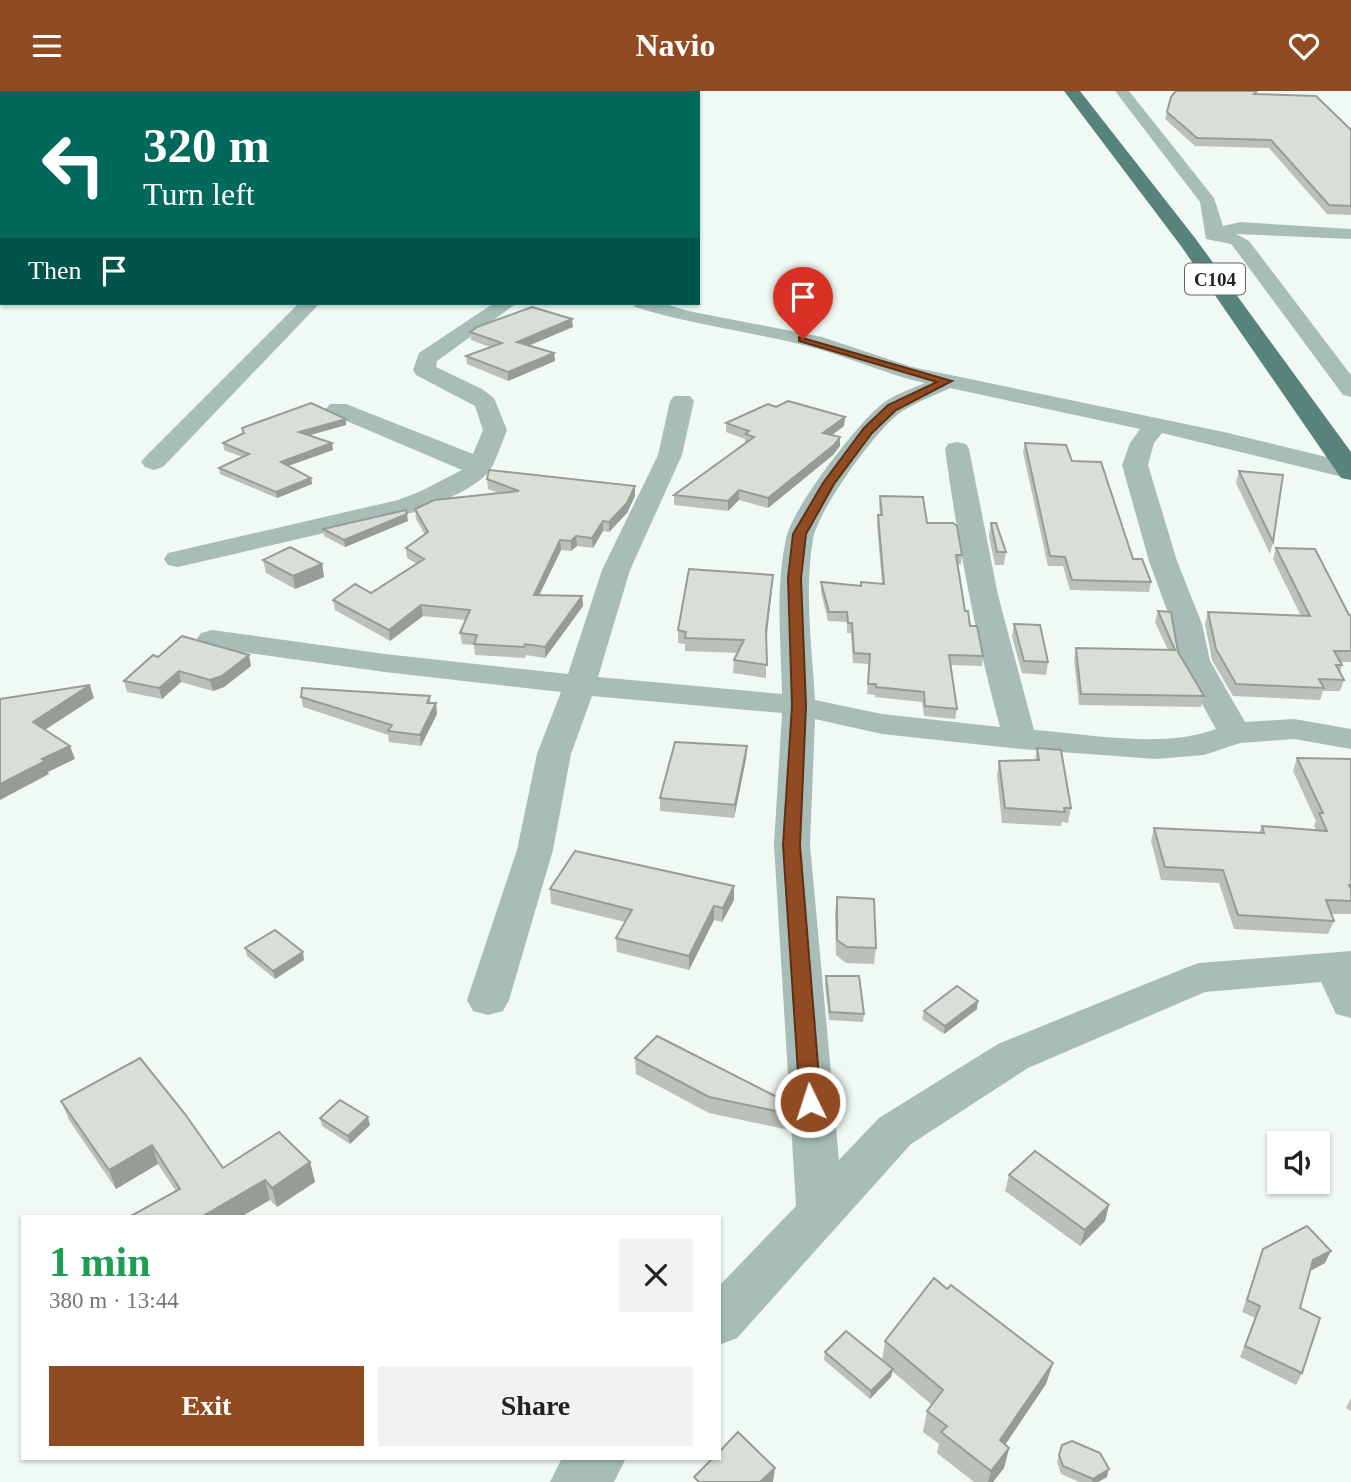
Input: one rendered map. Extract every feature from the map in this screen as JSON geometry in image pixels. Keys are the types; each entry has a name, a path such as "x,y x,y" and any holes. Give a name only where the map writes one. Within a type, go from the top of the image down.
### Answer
{"highway":[{"name":"C104","path":"1072,91 1188,242 1351,471"}],"street":[{"path":"1122,91 1208,202 1216,234"},
{"path":"1188,242 1240,227 1351,234"},
{"path":"1216,234 1237,240 1351,390"},
{"path":"153,462 308,305"},
{"path":"178,559 406,506 471,474 480,466 495,430 486,403 474,394 425,370 427,358 504,305"},
{"path":"648,305 684,316 822,343 906,372 1156,424 1351,471"},
{"path":"820,1211 792,845 799,706 794,578 800,534 829,483 868,430 892,407 947,381"},
{"path":"488,1000 535,851 554,754 580,685 616,571 670,455 682,401"},
{"path":"338,409 480,466"},
{"path":"1156,424 1142,443 1135,465 1163,561 1187,624 1194,661 1235,733"},
{"path":"957,449 970,535 1003,681 1020,739"},
{"path":"212,639 385,663 799,706 882,724 1020,739 1156,749 1204,745 1235,733 1294,729 1351,739"},
{"path":"721,1320 895,1131 1013,1056 1199,978 1345,978"},
{"path":"578,1482 596,1460"}],"building":[{"path":"1176,91 1257,91 1254,94 1316,96 1351,130 1351,206 1329,205 1271,140 1197,138 1167,112 1171,97"},
{"path":"532,307 572,319 517,342 554,353 508,372 466,356 502,343 470,332"},
{"path":"788,401 845,417 823,433 840,437 834,445 768,498 739,490 728,501 674,495 754,437 745,434 749,431 726,423 768,404 776,407"},
{"path":"311,403 346,419 299,432 332,443 281,462 311,478 276,492 219,468 249,454 223,443 244,433 242,428"},
{"path":"1025,443 1066,445 1072,461 1101,462 1133,559 1142,559 1151,582 1072,580 1065,557 1050,556"},
{"path":"489,470 635,486 627,503 609,522 603,521 592,538 576,536 571,541 560,540 534,595 582,596 545,647 525,644 524,647 474,644 477,635 460,633 470,610 421,605 389,630 333,600 355,584 371,593 424,559 406,548 428,532 415,509 434,500 519,491 487,479"},
{"path":"1239,471 1283,475 1273,542"},
{"path":"880,496 923,497 927,523 953,523 957,526 962,555 956,555 965,611 968,611 970,626 977,626 983,656 949,655 957,709 925,706 924,692 868,684 870,654 854,653 852,623 848,623 847,612 829,612 821,582 861,586 861,582 884,584 878,515 882,515"},
{"path":"406,510 407,514 344,540 323,529"},
{"path":"991,523 996,523 1006,552 997,552"},
{"path":"290,547 322,564 293,576 263,560"},
{"path":"1276,548 1315,549 1351,615 1351,651 1334,651 1342,665 1336,665 1344,680 1319,679 1324,688 1236,684 1216,649 1208,612 1310,616"},
{"path":"689,569 773,575 766,630 767,665 734,660 744,640 685,638 686,632 678,630"},
{"path":"1158,611 1171,612 1178,652 1204,696 1081,694 1076,648 1175,650"},
{"path":"1014,624 1040,625 1048,662 1024,661"},
{"path":"182,636 249,655 222,676 210,680 179,671 159,688 124,681 153,655 158,657"},
{"path":"90,685 33,722 70,746 0,784 0,699"},
{"path":"302,688 430,696 427,703 436,703 420,735 388,731 392,725 301,697"},
{"path":"675,742 747,746 735,805 660,798"},
{"path":"1037,748 1061,750 1071,808 1064,808 1065,812 1005,808 999,761 1039,760"},
{"path":"1297,758 1351,759 1351,901 1326,900 1334,921 1238,915 1223,870 1165,867 1154,828 1264,833 1262,826 1327,831 1319,813 1323,813"},
{"path":"575,851 734,886 723,908 714,906 689,956 616,938 632,910 550,889"},
{"path":"837,897 874,899 876,948 847,947 837,940"},
{"path":"275,930 303,952 273,971 245,948"},
{"path":"826,976 859,976 864,1014 830,1012"},
{"path":"957,986 978,1001 945,1026 924,1011"},
{"path":"657,1036 789,1103 790,1114 709,1097 635,1058"},
{"path":"140,1058 185,1114 223,1168 279,1132 310,1162 272,1188 265,1180 205,1215 133,1215 180,1189 152,1145 109,1170 61,1101"},
{"path":"340,1100 368,1117 348,1136 320,1118"},
{"path":"1035,1151 1109,1205 1085,1230 1009,1175"},
{"path":"1307,1226 1331,1251 1313,1260 1300,1308 1320,1318 1302,1373 1245,1346 1260,1306 1247,1300 1263,1249"},
{"path":"934,1278 947,1289 951,1285 1053,1363 1000,1440 1009,1448 991,1471 941,1432 947,1426 927,1411 943,1390 885,1341"},
{"path":"846,1331 893,1369 871,1391 825,1352"},
{"path":"738,1432 775,1468 760,1482 699,1482 694,1477 711,1460 721,1460 721,1450"},
{"path":"1072,1441 1100,1453 1109,1469 1093,1479 1063,1466 1059,1455 1062,1445"}],"route":[{"path":"803,339 872,358 906,372 947,381 892,407 868,430 829,483 800,534 794,578 799,706 792,845 810,1102"}]}
